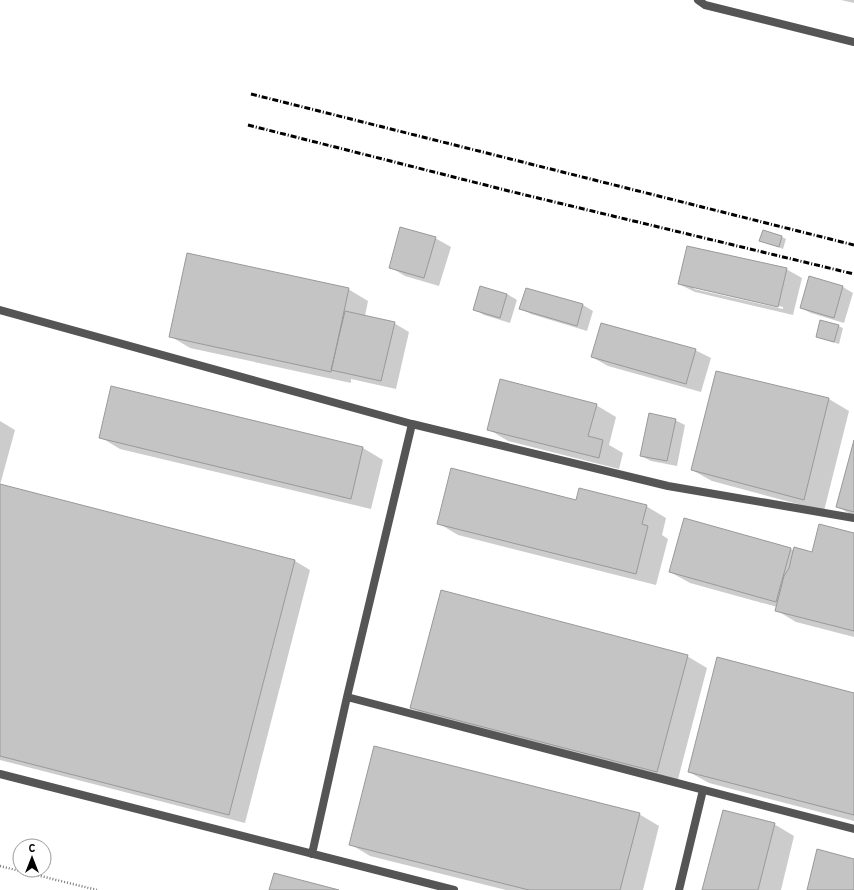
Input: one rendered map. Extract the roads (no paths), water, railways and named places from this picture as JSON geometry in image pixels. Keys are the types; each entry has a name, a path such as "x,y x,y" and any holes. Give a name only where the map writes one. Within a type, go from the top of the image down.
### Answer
{"lane":[{"path":"698,0 706,5 854,42"},
{"path":"0,310 412,424 668,486 854,518"},
{"path":"312,854 347,697 412,424"},
{"path":"347,697 854,829"},
{"path":"0,774 454,890"},
{"path":"679,890 703,790"}],"railway":[{"path":"251,94 854,245"},
{"path":"248,125 513,192 854,274"}]}
